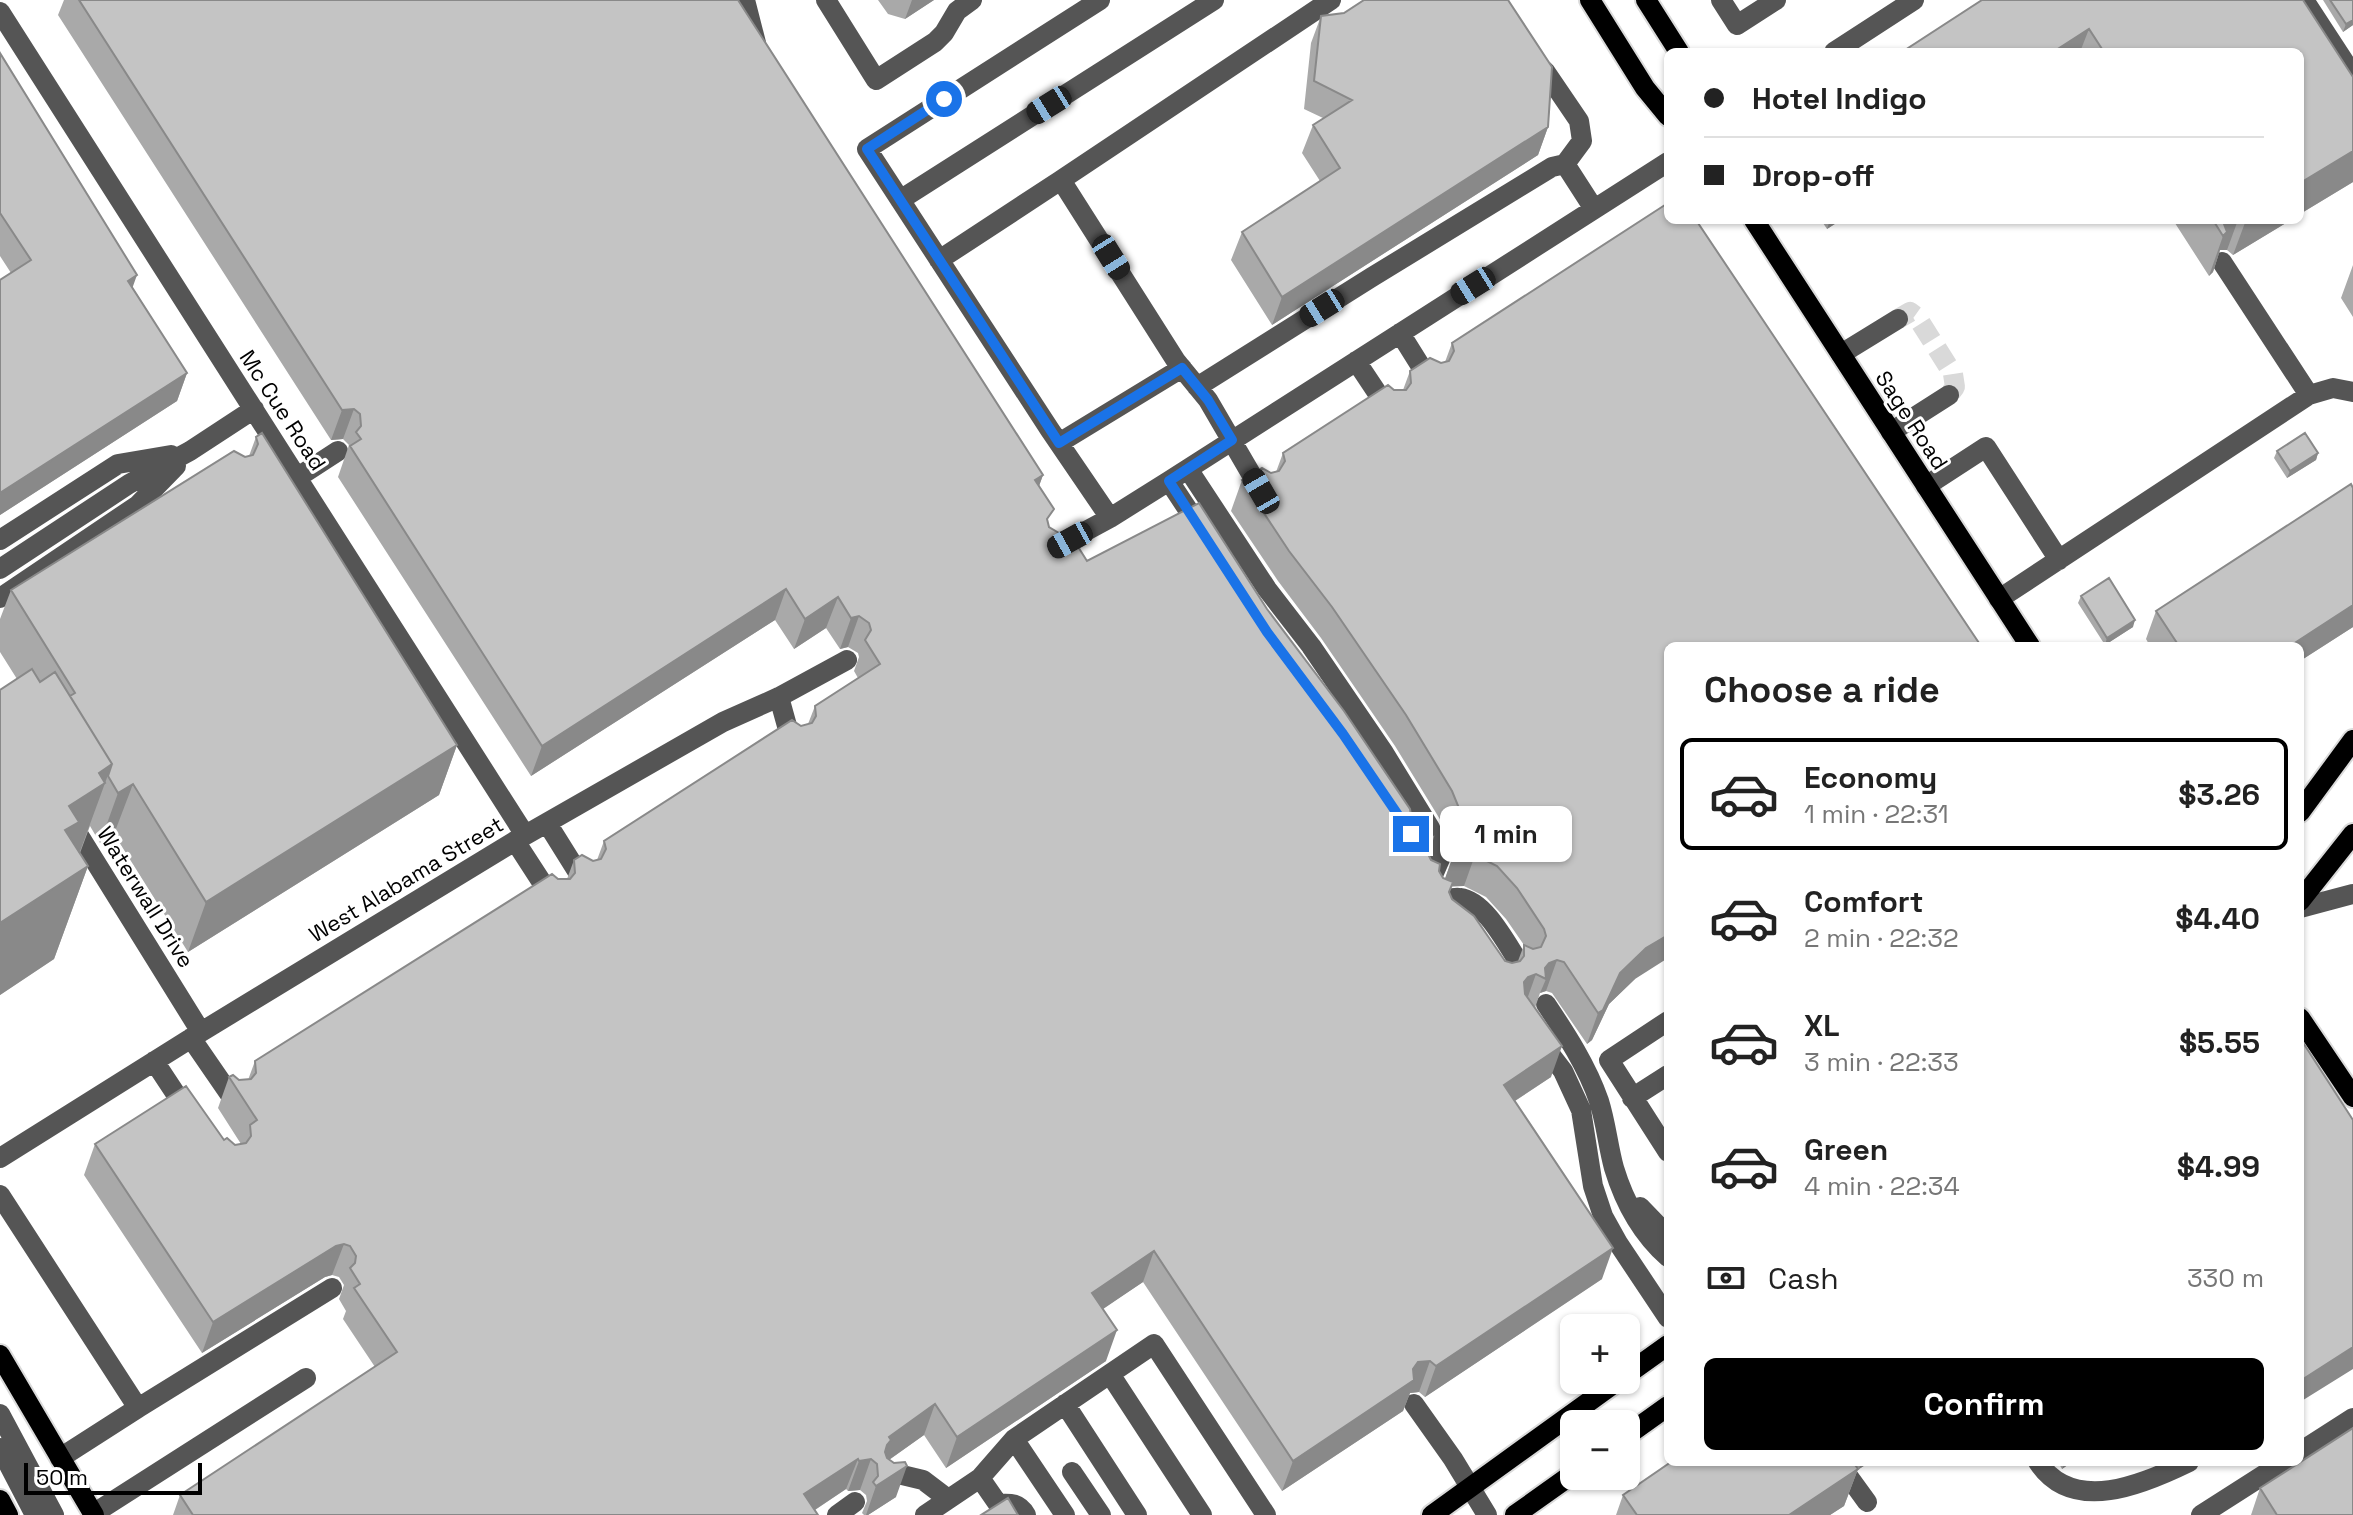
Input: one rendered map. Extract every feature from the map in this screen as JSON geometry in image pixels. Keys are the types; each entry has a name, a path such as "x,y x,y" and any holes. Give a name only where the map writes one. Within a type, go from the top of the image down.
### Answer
{"main road":[{"path":"1590,0 1645,88 1664,111"},
{"path":"1646,0 1676,48"},
{"name":"Sage Road","path":"1757,224 2027,642"},
{"path":"2304,807 2353,740"},
{"path":"2304,896 2353,834"},
{"path":"2304,1024 2353,1097"},
{"path":"1640,1365 1664,1348"},
{"path":"0,1355 93,1514"},
{"path":"1432,1515 1600,1394"},
{"path":"1640,1426 1664,1409"},
{"path":"1515,1515 1560,1483"},
{"path":"0,1500 8,1515"}],"street":[{"path":"745,0 756,43 767,65"},
{"path":"826,0 876,80 935,42 957,11 972,0"},
{"path":"1100,0 867,149 1110,518"},
{"path":"900,200 1214,0"},
{"path":"939,260 1331,0"},
{"path":"1721,0 1737,25 1776,0"},
{"path":"1840,48 1914,0"},
{"path":"2304,0 2353,75"},
{"name":"Mc Cue Road","path":"0,12 298,477 520,838 552,898"},
{"path":"1197,387 1525,183 1552,167 1565,164 1582,141 1579,121 1545,71"},
{"path":"1565,164 1594,209"},
{"path":"1049,551 1169,481 1664,165"},
{"path":"1061,180 1232,440 1261,491"},
{"path":"2222,262 2309,395"},
{"path":"1841,354 1898,319"},
{"path":"1400,333 1430,381"},
{"path":"1356,361 1388,409"},
{"path":"1059,443 1182,368"},
{"path":"1999,599 2309,395 2333,388 2353,392"},
{"path":"1891,432 1949,395"},
{"path":"0,598 138,505 197,452 254,409"},
{"path":"1926,486 1986,447 2059,560"},
{"path":"298,477 338,451"},
{"path":"0,540 118,464 197,452"},
{"path":"0,569 129,484 197,452"},
{"path":"1188,469 1267,589 1311,646 1384,753 1430,828 1440,859 1436,891 1476,903 1522,967"},
{"path":"1169,481 1217,554"},
{"name":"West Alabama Street","path":"0,1158 520,838 723,722 779,697 847,660"},
{"path":"779,697 792,744"},
{"name":"Waterwall Drive","path":"57,799 233,1099"},
{"path":"547,823 582,879"},
{"path":"2304,907 2353,894"},
{"path":"1546,1004 1581,1059 1599,1101 1615,1170 1629,1205 1644,1230 1664,1252"},
{"path":"1664,1024 1609,1060 1664,1146"},
{"path":"1530,1027 1563,1071 1581,1110 1593,1186 1603,1216 1664,1312"},
{"path":"154,1061 202,1129"},
{"path":"1632,1098 1664,1078"},
{"path":"1615,1170 1640,1206 1664,1232"},
{"path":"0,1195 138,1408"},
{"path":"60,1458 332,1288"},
{"path":"925,1515 980,1478 1014,1439 1154,1344 1266,1515"},
{"path":"1110,1374 1202,1515"},
{"path":"93,1514 306,1378"},
{"path":"1065,1404 1137,1515"},
{"path":"1414,1404 1487,1515"},
{"path":"0,1414 54,1515"},
{"path":"2304,1449 2353,1418"},
{"path":"1014,1439 1065,1515"},
{"path":"0,1448 35,1515"},
{"path":"1841,1466 1867,1502"},
{"path":"2042,1466 2053,1479 2086,1493 2113,1491 2180,1466"},
{"path":"2204,1514 2278,1466"},
{"path":"1072,1472 1101,1515"},
{"path":"887,1482 898,1474 923,1480 948,1499"},
{"path":"980,1478 990,1510 1010,1503 1021,1507 1026,1515"},
{"path":"837,1515 855,1502"}],"building":[{"path":"79,0 738,0 1043,475 1035,480 1054,509 1047,519 1049,527 1059,533 1068,531 1087,561 1199,503 1267,609 1344,711 1410,809 1414,834 1423,840 1433,837 1428,854 1431,860 1440,864 1439,871 1443,878 1453,882 1449,892 1452,899 1474,916 1505,961 1520,961 1524,956 1524,945 1533,949 1541,947 1546,936 1544,929 1517,888 1497,866 1475,855 1453,856 1464,827 1452,791 1406,715 1242,480 1262,468 1271,473 1279,471 1285,461 1283,453 1388,385 1394,390 1406,390 1411,383 1410,371 1430,358 1441,363 1449,361 1454,351 1452,343 1664,206 1664,224 1699,224 1978,642 1664,642 1664,937 1646,948 1620,973 1603,1010 1598,1013 1564,962 1557,960 1549,963 1545,968 1546,979 1536,974 1528,977 1524,982 1525,994 1562,1046 1504,1085 1613,1248 1436,1366 1430,1361 1418,1362 1413,1369 1414,1380 1293,1461 1154,1251 1092,1293 1117,1330 957,1437 935,1404 889,1437 891,1440 885,1452 887,1458 894,1463 905,1462 907,1466 876,1486 873,1482 878,1476 877,1464 871,1459 858,1459 804,1494 818,1515 193,1515 180,1495 397,1352 354,1288 360,1284 350,1268 356,1256 350,1246 344,1244 213,1322 95,1144 186,1086 224,1140 227,1138 235,1145 246,1143 251,1136 250,1125 257,1120 229,1077 251,1079 256,1073 255,1061 552,874 558,879 570,879 575,873 574,860 582,855 593,861 601,859 606,849 604,841 792,720 801,726 812,723 816,716 815,706 880,664 865,640 871,630 869,623 859,616 851,618 838,597 805,619 786,589 542,746 350,446 361,439 356,432 361,426 360,414 354,409 342,410"},
{"path":"1364,0 1508,0 1552,67 1548,127 1282,297 1242,232 1340,168 1313,125 1352,100 1314,81 1321,16 1344,13"},
{"path":"1982,0 2303,0 2353,77 2353,151 2304,181 2304,48 2101,48 2089,29 2059,48 1908,48"},
{"path":"2330,0 2353,0 2353,20 2346,24"},
{"path":"0,53 137,275 128,281 187,373 0,493 0,280 31,260 0,213"},
{"path":"2216,224 2224,224 2227,232 2223,236"},
{"path":"262,433 457,745 206,902 133,784 118,793 108,776 112,764 70,696 75,693 11,590 234,451 245,457 253,455 258,444 256,437"},
{"path":"2305,433 2318,453 2290,471 2277,451"},
{"path":"2351,484 2353,605 2296,642 2176,642 2156,611"},
{"path":"2109,578 2135,620 2107,638 2081,596"},
{"path":"32,669 40,682 55,672 112,764 99,773 105,783 69,806 79,822 65,830 88,866 0,923 0,690"},
{"path":"2304,1044 2353,1120 2353,1347 2304,1378"},
{"path":"2353,1428 2353,1515 2277,1515 2260,1488 2294,1466 2304,1466 2304,1460"},
{"path":"1665,1466 1856,1466 1858,1469 1789,1515 1637,1515 1623,1495 1630,1490 1640,1490 1640,1483"},
{"path":"1008,1498 1018,1515 981,1515"}],"tunnel":[{"path":"1898,319 1910,312 1917,317 1953,374 1955,387 1949,395"}],"route":[{"path":"944,99 867,149 1059,443 1182,368 1208,400 1232,440 1169,481 1267,632 1343,734 1411,834"}]}
